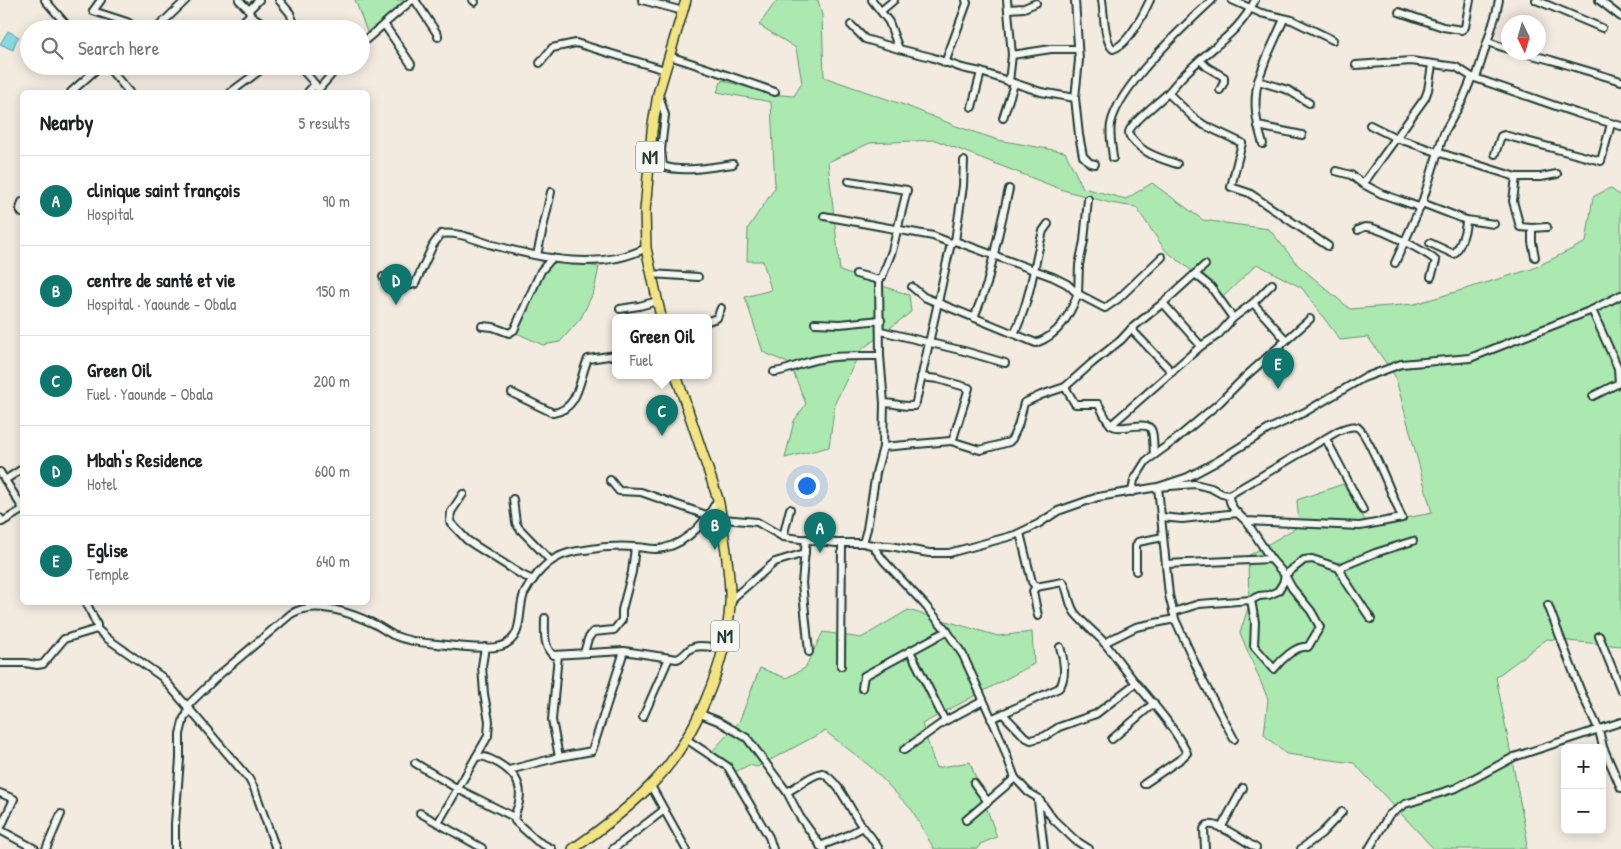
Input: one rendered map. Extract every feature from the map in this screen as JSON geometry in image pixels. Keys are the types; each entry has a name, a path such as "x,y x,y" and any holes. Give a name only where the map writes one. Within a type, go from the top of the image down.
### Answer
{"highway":[{"name":"N1","path":"660,314 646,248 645,211 652,130 658,94 686,0"},
{"name":"N1","path":"573,849 607,825 651,786 664,770 686,739 701,710 714,679 722,648 730,605 730,584 723,519 677,379"}],"street":[{"path":"45,0 62,20"},
{"path":"101,0 93,11 121,20"},
{"path":"165,20 186,0"},
{"path":"239,0 259,20"},
{"path":"243,20 259,0"},
{"path":"279,0 290,13 293,20"},
{"path":"370,36 414,0 438,37"},
{"path":"642,0 683,11"},
{"path":"872,0 889,22 899,49"},
{"path":"881,11 894,0"},
{"path":"945,63 966,0"},
{"path":"1003,118 1011,83 1012,55 1007,0"},
{"path":"1075,0 1079,60 1075,98 1079,136 1083,156 1090,163 1095,164"},
{"path":"1102,0 1107,38 1113,49 1119,48 1128,37 1150,0"},
{"path":"1113,158 1110,126 1124,96 1160,51 1212,0"},
{"path":"1232,0 1251,8 1292,20 1333,40"},
{"path":"1177,164 1152,156 1139,148 1129,136 1129,132 1134,124 1168,93 1189,69 1237,28 1245,19 1255,0"},
{"path":"1399,12 1443,27 1462,30 1466,27 1470,0"},
{"path":"1395,263 1420,205 1444,133 1474,78 1488,42 1498,0"},
{"path":"1536,0 1602,28"},
{"path":"1599,0 1621,17"},
{"path":"1008,9 1024,8 1036,4"},
{"path":"1263,144 1258,126 1255,98 1266,59 1284,19"},
{"path":"384,24 411,64"},
{"path":"851,25 865,39 981,72 1011,83 1075,98"},
{"path":"1488,42 1501,47"},
{"path":"540,63 552,48 576,43 665,70"},
{"path":"1012,55 1051,49 1078,49"},
{"path":"669,56 775,92"},
{"path":"1546,59 1621,81"},
{"path":"1200,60 1207,67 1224,77 1220,90"},
{"path":"1356,65 1410,61 1456,67 1474,78 1610,124 1621,126"},
{"path":"1363,184 1425,98 1432,65"},
{"path":"972,107 981,72"},
{"path":"73,90 90,75"},
{"path":"115,75 127,90"},
{"path":"234,90 254,75"},
{"path":"306,75 313,78 318,90 331,75"},
{"path":"1258,82 1288,90 1308,103"},
{"path":"310,90 315,84"},
{"path":"1168,93 1180,106 1204,125 1242,143 1231,187 1249,193 1328,246"},
{"path":"658,94 665,115 661,150 662,166 668,168 687,168 733,164"},
{"path":"1495,154 1501,136 1504,135 1601,161 1610,124"},
{"path":"1258,126 1302,135"},
{"path":"1370,126 1396,138 1516,177 1541,177 1557,174"},
{"path":"884,403 914,406 953,242 963,186 964,161"},
{"path":"1336,170 1351,175 1382,194 1466,220 1494,224"},
{"path":"1516,177 1512,201 1520,227 1547,227"},
{"path":"850,181 906,190 892,251 880,280 880,356 884,403 883,447 876,473 863,543"},
{"path":"974,318 987,284 1010,189"},
{"path":"537,255 551,192"},
{"path":"912,287 924,297 937,303 1036,343 1047,340 1066,321 1078,294 1079,265 1084,241 1088,199"},
{"path":"824,216 933,236 993,255 1033,269 1067,284 1078,294 1105,308 1118,299 1162,257"},
{"path":"1430,243 1454,254 1463,234 1466,220"},
{"path":"1014,334 1023,312 1043,230 1048,224"},
{"path":"1358,230 1367,227 1381,231 1432,256 1436,260 1431,277"},
{"path":"1532,228 1535,257"},
{"path":"383,277 406,286 415,284 433,246 441,234 447,233 537,255 575,261 614,260 646,248"},
{"path":"482,326 493,327 509,333 514,330 541,271 552,258"},
{"path":"883,447 951,441 980,450 1004,444 1012,439 1018,426 1022,408 1027,401 1065,386 1121,340 1131,329 1205,265"},
{"path":"651,274 698,277"},
{"path":"856,274 880,280"},
{"path":"1194,274 1211,287 1233,318"},
{"path":"1111,425 1201,346 1218,335 1233,318 1253,303 1272,284"},
{"path":"1158,487 1188,476 1216,462 1269,429 1305,412 1363,378 1401,364 1470,358 1592,310 1621,295"},
{"path":"620,309 658,301"},
{"path":"1163,303 1201,346"},
{"path":"1253,303 1286,340"},
{"path":"712,320 717,318 720,308"},
{"path":"1592,310 1618,368 1619,382 1593,396"},
{"path":"1132,492 1134,480 1146,461 1175,440 1219,403 1310,319"},
{"path":"815,323 840,324 881,320"},
{"path":"1131,329 1172,372"},
{"path":"881,332 928,342 1005,363"},
{"path":"512,393 554,413 560,412 573,401 588,359 612,356"},
{"path":"774,372 783,372 807,362 835,356 880,356"},
{"path":"921,377 938,379 969,388 955,436 951,441"},
{"path":"1065,386 1075,404 1098,404 1111,425 1115,428 1149,426 1152,430 1154,455"},
{"path":"723,519 757,522 783,537 863,543 929,553 949,553 1020,533 1058,511 1090,499 1158,487 1195,484 1229,495 1338,431 1349,427 1358,428 1377,462 1402,518 1355,526 1246,521"},
{"path":"1326,439 1363,510"},
{"path":"5,480 20,470"},
{"path":"0,472 20,504"},
{"path":"610,480 619,491 641,492 709,516"},
{"path":"1158,487 1169,595 1174,616 1202,681 1234,738"},
{"path":"463,494 451,512 450,522 467,540 533,580"},
{"path":"1229,495 1229,502 1246,521 1271,559 1311,611 1320,627 1308,647 1304,646 1289,655 1274,670 1254,646 1255,622 1251,600"},
{"path":"514,499 516,523 551,562"},
{"path":"175,849 180,734 184,718 187,715 188,705 300,606 320,607 344,613 370,622 412,641 439,645 504,646 512,640 518,630 524,595 533,580 551,562 569,552 582,550 635,547 650,550 665,548 693,533 709,516 718,499"},
{"path":"783,537 790,509"},
{"path":"0,518 2,522 20,511"},
{"path":"1162,517 1182,519 1238,513"},
{"path":"1020,533 1032,582 1036,587"},
{"path":"1136,571 1136,546 1138,542 1163,537"},
{"path":"806,539 802,583 808,652"},
{"path":"1104,643 1136,627 1174,616 1199,604 1251,600 1259,596 1269,595 1278,591 1285,575 1304,560 1312,559 1339,568 1375,553 1413,541"},
{"path":"841,666 842,542"},
{"path":"872,545 947,631 963,655 999,735 1015,778 1028,792 1038,798 1053,819 1075,840 1089,849"},
{"path":"584,653 588,639 593,632 614,630 622,620 622,610 632,572 635,547"},
{"path":"730,605 734,597 775,562 805,553"},
{"path":"1166,564 1271,559"},
{"path":"1339,568 1371,619"},
{"path":"1038,616 1033,591 1036,587 1062,582 1071,608 1104,643 1171,724 1187,753 1144,784"},
{"path":"87,605 97,629 108,639 162,677 188,705 249,779 276,849"},
{"path":"1548,605 1581,692 1599,730 1603,747 1621,788"},
{"path":"545,618 546,642 549,651 553,655 558,656 624,650 677,659 683,657 690,649 696,647 722,648"},
{"path":"0,664 43,664 64,639 97,629"},
{"path":"862,688 864,676 947,631"},
{"path":"1599,636 1621,690"},
{"path":"438,823 488,736 489,721 484,694 482,666 485,647"},
{"path":"991,719 1059,688 1063,683 1064,665 1060,647"},
{"path":"509,770 559,757 592,751 624,650"},
{"path":"910,651 944,721"},
{"path":"558,656 552,720 559,757"},
{"path":"643,717 669,658"},
{"path":"1002,714 1025,737 1031,740 1045,736 1059,727 1096,714 1136,683"},
{"path":"904,750 944,721 983,701"},
{"path":"1112,739 1154,703"},
{"path":"701,710 703,715 718,721 747,738 787,792 800,817 822,847 863,827"},
{"path":"1369,849 1389,815 1406,804 1456,788 1514,757 1621,722"},
{"path":"686,739 728,767 769,837 773,849"},
{"path":"476,757 482,755 514,774 519,784 519,801 514,817"},
{"path":"415,763 458,789 514,817 537,841 552,849"},
{"path":"787,792 815,775 822,773 835,785 863,827 870,833 879,849"},
{"path":"966,820 1015,778"},
{"path":"974,783 988,802"},
{"path":"651,786 686,849"},
{"path":"1221,828 1243,788"},
{"path":"0,793 14,799 0,830 35,849"},
{"path":"1038,798 1044,849"},
{"path":"614,849 664,810"},
{"path":"1301,849 1322,833 1342,812"},
{"path":"420,813 482,848"},
{"path":"46,849 61,814"},
{"path":"1205,849 1205,827 1210,824 1221,828 1256,848"}],"green space":[{"path":"355,0 412,0 370,36 370,20 363,20"},
{"path":"777,0 818,0 822,15 824,77 998,140 1065,152 1083,188 1126,199 1152,183 1203,220 1269,229 1298,265 1350,309 1415,304 1532,269 1586,242 1593,197 1610,188 1621,196 1621,646 1547,639 1496,677 1527,838 1526,849 1434,849 1354,763 1286,754 1264,735 1268,699 1240,633 1249,605 1248,556 1299,526 1297,500 1343,484 1368,525 1432,513 1395,376 1368,337 1340,340 1302,288 1257,264 1224,296 1165,250 1136,207 1110,203 1063,190 935,140 870,143 828,162 840,271 909,295 911,312 861,350 835,403 829,447 785,458 794,421 806,404 790,364 763,352 745,297 771,290 763,261 747,261 748,228 775,188 771,102 717,92 722,80 768,94 794,96 802,83 796,48 759,25"},
{"path":"548,259 599,267 594,291 581,318 560,342 543,345 510,330"},
{"path":"908,610 998,636 1032,632 1034,664 922,724 936,768 970,762 997,837 980,844 978,849 934,849 912,810 871,767 825,731 757,767 749,765 731,774 727,769 707,757 739,722 760,668 786,678 805,668 823,632 861,638"}],"water":[{"path":"8,31 19,37 13,50 0,44"}],"place":[{"name":"Mbah's Residence","path":"396,305"},
{"name":"Eglise","path":"1278,389"},
{"name":"Green Oil","path":"662,436"},
{"name":"centre de santé et vie","path":"715,550"},
{"name":"clinique saint françois","path":"820,553"}]}
